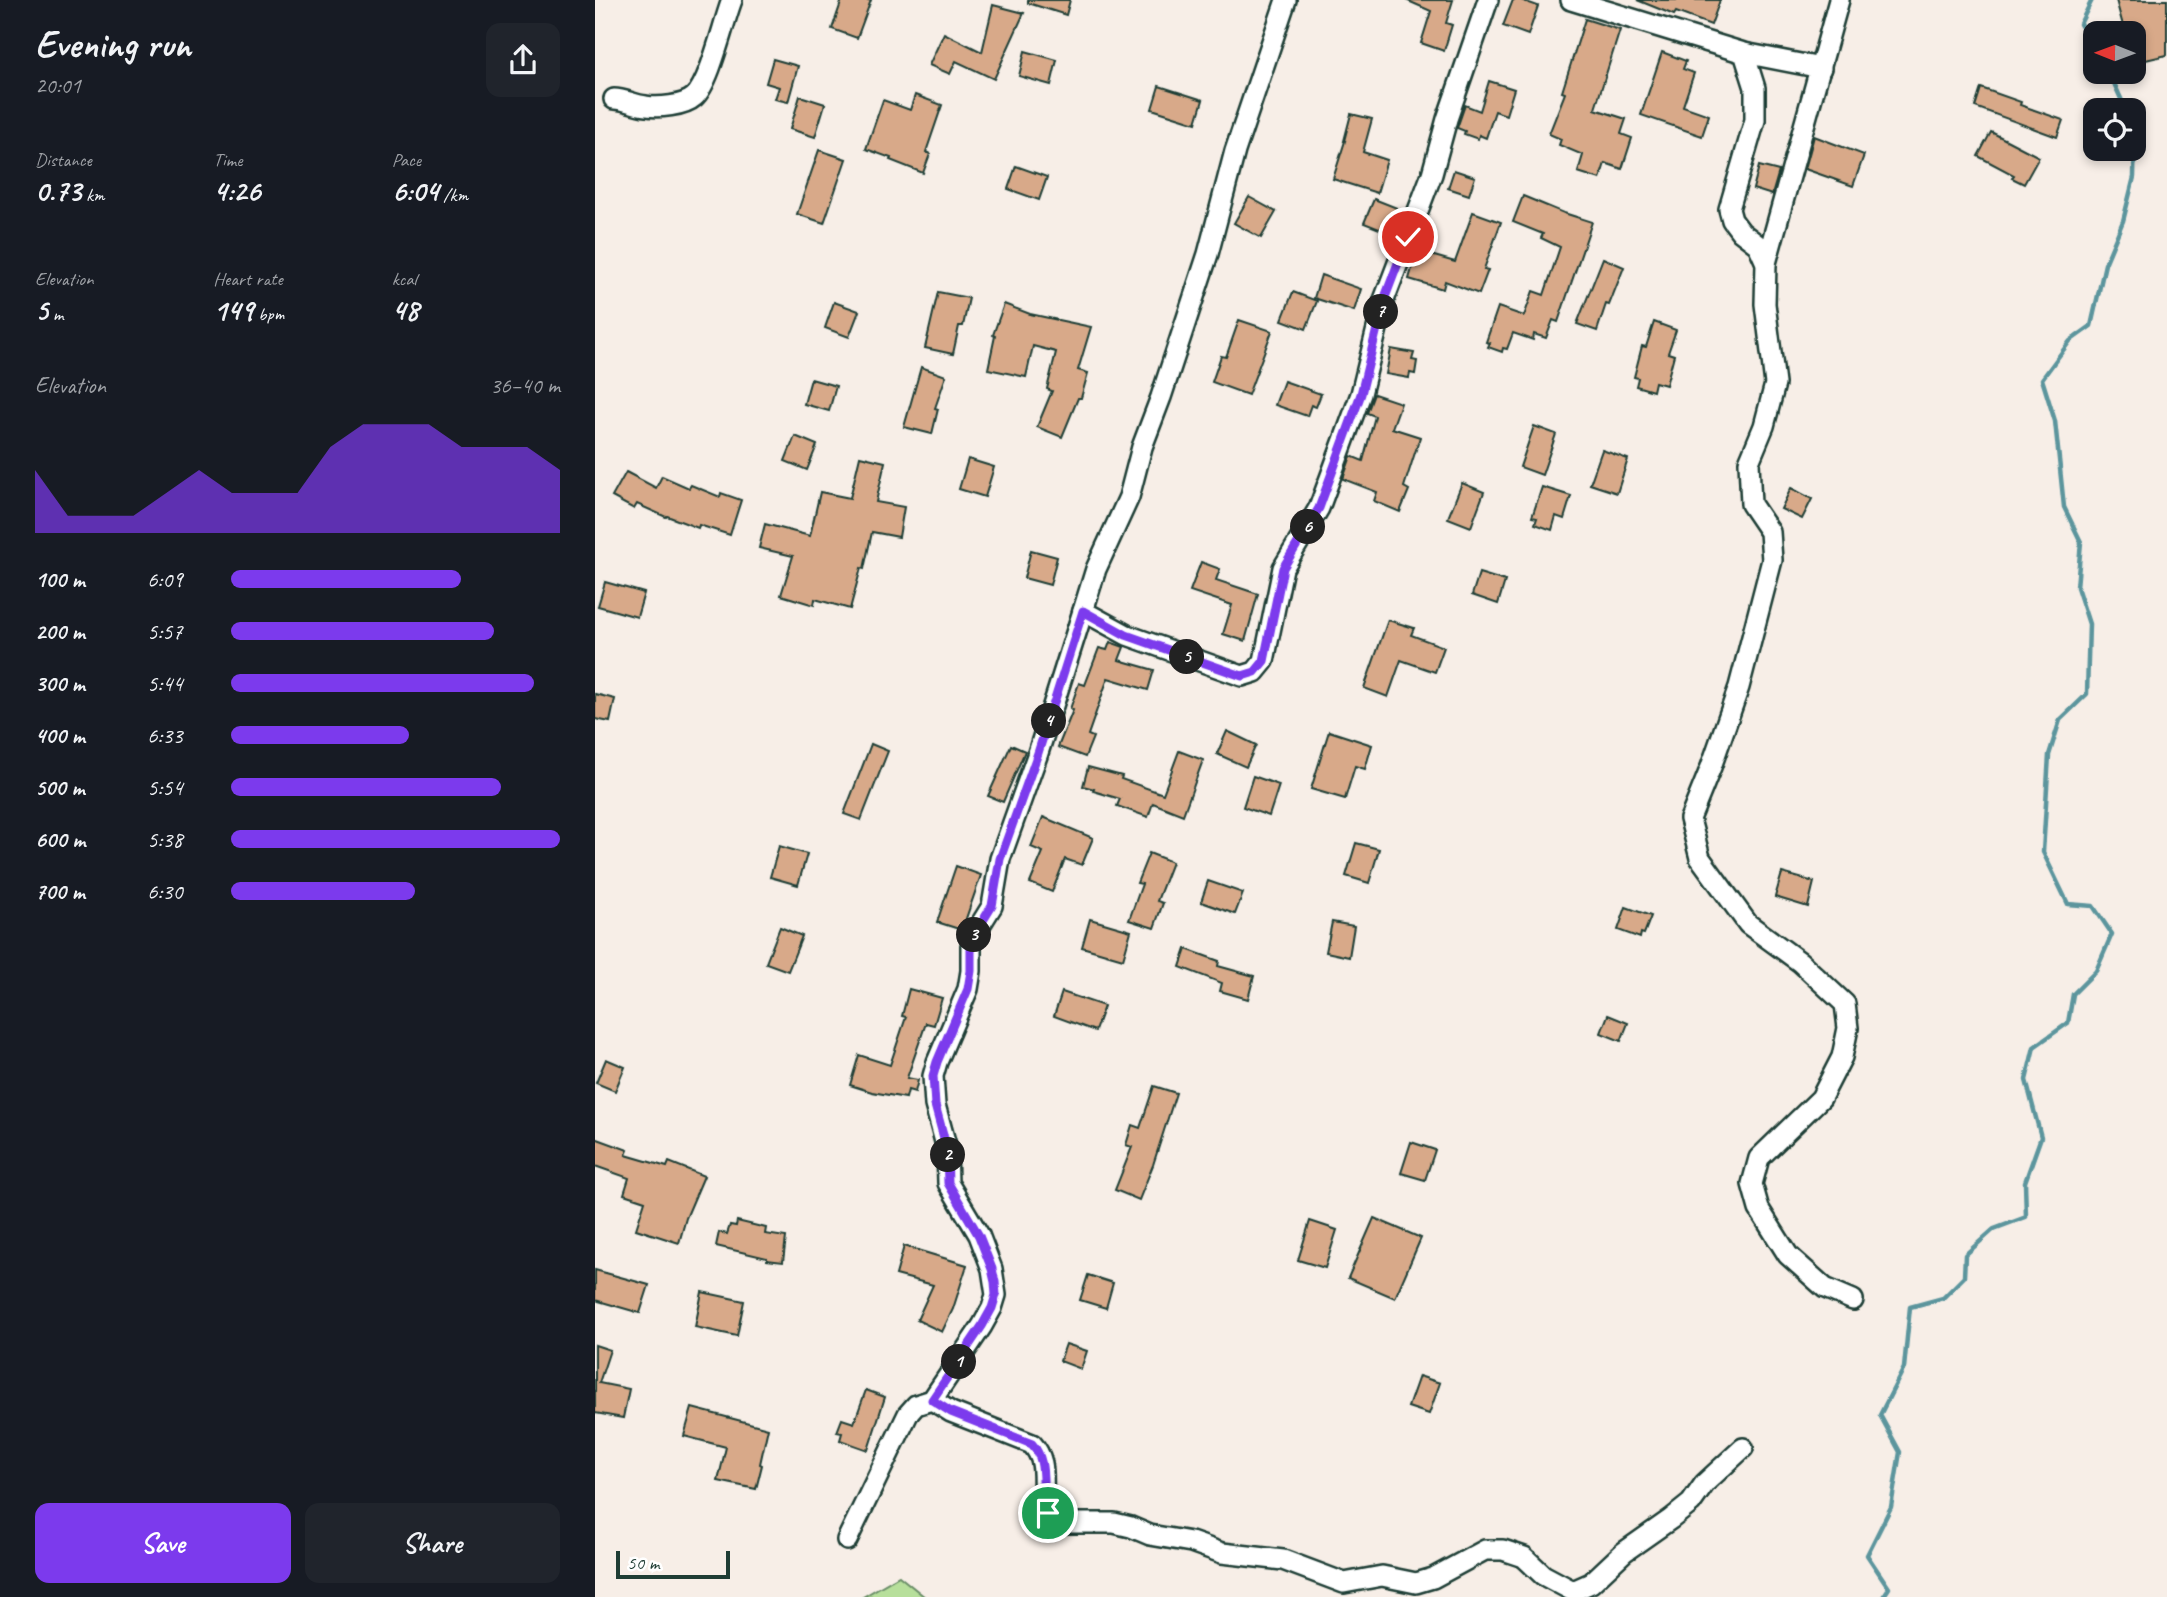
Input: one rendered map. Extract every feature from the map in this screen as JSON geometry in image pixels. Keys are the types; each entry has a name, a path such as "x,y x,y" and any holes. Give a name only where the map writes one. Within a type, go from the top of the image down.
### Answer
{"street":[{"path":"614,99 623,99 646,107 673,105 692,99 703,87 732,0"},
{"path":"847,1540 884,1461 884,1430 888,1424 908,1414 916,1405 932,1400 982,1326 996,1295 992,1269 979,1236 948,1183 947,1149 935,1105 933,1076 968,989 974,935 992,906 1000,859 1038,753 1096,569 1129,496 1142,447 1208,254 1235,151 1286,0"},
{"path":"1083,611 1126,635 1242,676 1255,672 1264,661 1283,568 1319,508 1361,394 1384,300 1432,174 1447,119 1488,0"},
{"path":"1571,0 1744,52 1821,68"},
{"path":"1839,0 1766,263 1765,304 1775,384 1749,463 1751,504 1770,532 1772,560 1739,687 1690,819 1700,858 1748,924 1800,962 1845,1004 1848,1028 1842,1057 1821,1098 1759,1158 1752,1184 1759,1209 1788,1255 1825,1288 1853,1300"},
{"path":"1744,52 1755,88 1755,120 1729,209 1741,232 1758,245 1766,263"},
{"path":"932,1400 951,1412 1032,1444 1042,1459 1044,1504 1048,1513 1059,1523 1114,1523 1150,1535 1191,1542 1222,1553 1283,1560 1344,1583 1381,1576 1416,1583 1433,1578 1485,1550 1503,1550 1524,1557 1543,1575 1573,1591 1591,1583 1624,1552 1671,1520 1691,1503 1705,1483 1743,1448"}],"green space":[{"path":"899,1576 925,1597 863,1597"}],"building":[{"path":"842,0 871,0 857,38 832,29"},
{"path":"1028,0 1070,0 1066,15 1028,3"},
{"path":"1406,0 1453,0 1446,23 1452,25 1444,51 1421,43 1431,11"},
{"path":"1513,0 1538,6 1528,35 1503,26"},
{"path":"1637,0 1720,0 1711,25 1676,12 1674,15"},
{"path":"2116,0 2167,0 2167,55 2146,60 2146,21 2122,21"},
{"path":"993,5 1024,13 994,79 956,61 950,74 929,65 944,33 982,52"},
{"path":"1585,19 1620,30 1595,109 1626,119 1621,134 1632,138 1622,169 1605,163 1600,179 1578,172 1583,155 1559,145 1561,139 1549,134 1565,93 1562,92"},
{"path":"1025,51 1057,60 1051,85 1019,76"},
{"path":"1662,52 1686,61 1683,69 1694,73 1683,106 1709,115 1702,136 1641,115"},
{"path":"773,59 798,66 788,102 775,99 779,87 766,83"},
{"path":"1489,81 1514,89 1506,115 1495,111 1486,138 1479,135 1478,139 1457,128 1465,105 1480,111"},
{"path":"1159,86 1203,100 1196,123 1152,109"},
{"path":"1981,88 2063,120 2057,137 1975,107"},
{"path":"915,95 942,105 926,152 930,154 923,173 866,149 883,100 910,110"},
{"path":"800,96 825,104 815,137 790,129"},
{"path":"1351,114 1372,119 1363,152 1387,160 1377,193 1333,179"},
{"path":"1991,132 2039,157 2024,184 2012,178 2014,175 1978,156"},
{"path":"1814,136 1864,155 1853,186 1805,169"},
{"path":"819,150 846,159 824,223 797,214"},
{"path":"1016,166 1047,177 1039,200 1008,189"},
{"path":"1759,166 1779,171 1772,195 1753,189"},
{"path":"1454,170 1475,177 1469,195 1448,188"},
{"path":"1523,196 1592,222 1558,322 1553,320 1546,338 1534,334 1533,340 1513,333 1507,349 1503,348 1502,352 1488,347 1490,343 1486,342 1498,307 1524,316 1533,291 1544,295 1560,247 1541,238 1543,234 1513,222"},
{"path":"1249,197 1276,212 1261,238 1234,223"},
{"path":"1374,199 1397,208 1387,232 1364,223"},
{"path":"1473,212 1501,222 1484,269 1488,270 1479,294 1445,281 1443,289 1409,279 1417,251 1455,262"},
{"path":"1603,258 1624,267 1609,305 1606,304 1597,331 1577,324"},
{"path":"1321,275 1361,289 1354,311 1314,298"},
{"path":"938,292 969,298 953,354 925,348"},
{"path":"1293,292 1317,301 1306,329 1282,320"},
{"path":"834,302 859,311 849,337 825,328"},
{"path":"1004,304 1030,314 1091,327 1078,370 1088,373 1081,398 1078,398 1062,437 1037,427 1052,391 1047,389 1056,352 1033,346 1026,377 988,369 995,336 993,335"},
{"path":"1239,320 1272,331 1248,395 1212,382 1221,356 1226,357"},
{"path":"1654,322 1676,330 1668,353 1674,355 1666,385 1655,382 1653,391 1636,386 1638,378 1634,377 1642,346 1646,347"},
{"path":"1391,349 1414,353 1412,360 1417,361 1415,374 1410,373 1409,378 1386,374"},
{"path":"921,367 946,376 935,408 938,409 932,434 904,427"},
{"path":"811,379 836,386 829,411 804,404"},
{"path":"1284,381 1321,394 1316,407 1311,405 1307,416 1275,405"},
{"path":"1374,394 1401,403 1392,428 1420,437 1404,487 1409,490 1400,512 1374,501 1377,492 1343,479 1351,456 1363,461 1375,416 1367,413"},
{"path":"1534,426 1556,434 1542,475 1520,467"},
{"path":"795,436 817,445 807,470 785,461"},
{"path":"1602,450 1628,459 1617,493 1590,484"},
{"path":"860,456 885,462 876,502 904,507 899,537 872,532 864,569 861,568 850,609 815,599 814,605 781,595 793,556 759,548 765,524 810,536 820,492 850,498"},
{"path":"968,459 994,467 985,497 959,489"},
{"path":"626,472 656,488 662,476 689,488 691,485 720,497 721,493 741,500 730,535 699,525 698,528 637,504 634,509 612,497"},
{"path":"1462,483 1484,492 1471,527 1448,518"},
{"path":"1542,487 1571,496 1564,519 1556,516 1552,530 1535,524 1537,518 1532,517"},
{"path":"1791,488 1812,499 1802,519 1781,509"},
{"path":"1031,550 1057,557 1050,585 1024,578"},
{"path":"1201,562 1220,569 1216,580 1258,594 1245,641 1223,634 1232,605 1190,591"},
{"path":"1479,573 1505,581 1498,604 1472,595"},
{"path":"605,582 644,593 637,617 598,606"},
{"path":"1388,620 1414,628 1411,635 1444,647 1435,672 1401,660 1388,697 1364,688"},
{"path":"1110,642 1124,647 1119,660 1154,670 1148,690 1108,678 1088,735 1093,737 1085,757 1058,747 1073,710 1070,709 1079,683 1085,685 1099,648 1107,650"},
{"path":"595,694 615,699 610,722 595,719"},
{"path":"1227,731 1256,745 1246,767 1217,754"},
{"path":"1329,731 1372,745 1365,769 1355,766 1345,799 1311,789"},
{"path":"871,744 888,751 861,820 844,814"},
{"path":"1011,745 1025,751 1003,802 988,796"},
{"path":"1179,751 1203,760 1183,815 1153,803 1148,817 1117,806 1120,799 1083,786 1088,767 1122,776 1121,779 1163,794"},
{"path":"1253,776 1279,785 1269,816 1243,807"},
{"path":"1043,817 1093,838 1082,865 1065,859 1052,892 1030,883 1043,852 1031,847"},
{"path":"1356,843 1379,849 1369,883 1346,876"},
{"path":"779,846 807,854 798,885 770,877"},
{"path":"1149,853 1172,862 1157,901 1163,903 1154,928 1129,920 1142,884 1137,883"},
{"path":"956,866 981,875 962,930 937,922"},
{"path":"1782,873 1814,882 1808,907 1775,897"},
{"path":"1208,881 1243,893 1235,914 1201,902"},
{"path":"1626,907 1651,916 1640,938 1618,930"},
{"path":"1090,919 1131,931 1123,959 1082,947"},
{"path":"1332,922 1354,926 1349,957 1326,952"},
{"path":"780,927 802,936 788,971 766,963"},
{"path":"1186,949 1219,961 1218,966 1254,976 1248,999 1220,991 1222,983 1180,967"},
{"path":"909,989 942,998 934,1025 926,1023 907,1078 918,1080 915,1092 908,1090 906,1098 850,1085 859,1055 890,1065 906,1017 902,1016"},
{"path":"1062,992 1104,1006 1095,1031 1054,1016"},
{"path":"1608,1015 1628,1023 1621,1041 1601,1033"},
{"path":"606,1059 625,1067 615,1091 596,1083"},
{"path":"1154,1086 1176,1093 1139,1200 1115,1190 1132,1147 1126,1145 1132,1125 1140,1128"},
{"path":"595,1138 628,1150 626,1155 667,1167 669,1162 704,1176 686,1218 679,1243 636,1229 645,1201 624,1194 629,1178 595,1166"},
{"path":"1411,1142 1435,1150 1425,1180 1401,1173"},
{"path":"1374,1218 1421,1238 1395,1298 1348,1278"},
{"path":"737,1221 766,1228 765,1234 786,1237 783,1262 716,1246 719,1232 727,1234 730,1225 736,1226"},
{"path":"1310,1221 1337,1230 1325,1268 1298,1260"},
{"path":"904,1246 967,1265 953,1309 942,1332 917,1320 933,1285 896,1275"},
{"path":"595,1270 649,1285 640,1313 595,1300"},
{"path":"1088,1275 1113,1283 1106,1308 1080,1300"},
{"path":"702,1292 744,1301 737,1336 695,1327"},
{"path":"1066,1344 1087,1351 1081,1369 1060,1361"},
{"path":"595,1345 610,1350 599,1383 629,1389 623,1418 595,1413"},
{"path":"1419,1376 1440,1383 1429,1414 1408,1407"},
{"path":"866,1390 885,1397 868,1450 840,1440 842,1433 837,1432 842,1419 854,1423"},
{"path":"692,1408 768,1428 756,1489 718,1481 726,1447 684,1436"}],"waterway":[{"path":"2083,29 2080,24 2092,0"},
{"path":"2114,84 2121,98"},
{"path":"1883,1597 1889,1588 1867,1555 1891,1507 1900,1452 1880,1415 1904,1368 1910,1307 1943,1298 1964,1277 1965,1255 1994,1229 2026,1217 2025,1182 2041,1137 2026,1080 2034,1047 2068,1023 2073,994 2096,971 2112,934 2093,906 2068,904 2043,852 2049,755 2060,720 2087,694 2089,624 2077,587 2081,542 2064,507 2055,421 2042,379 2070,341 2091,326 2105,264 2123,221 2134,177 2134,161"}],"route":[{"path":"1048,1513 1044,1504 1042,1459 1032,1444 951,1412 932,1400 982,1326 996,1295 992,1269 979,1236 948,1183 947,1149 935,1105 933,1076 968,989 974,935 992,906 1000,859 1038,753 1083,611 1126,635 1149,644 1242,676 1255,672 1264,661 1283,568 1319,508 1361,394 1384,300 1408,237"}]}
